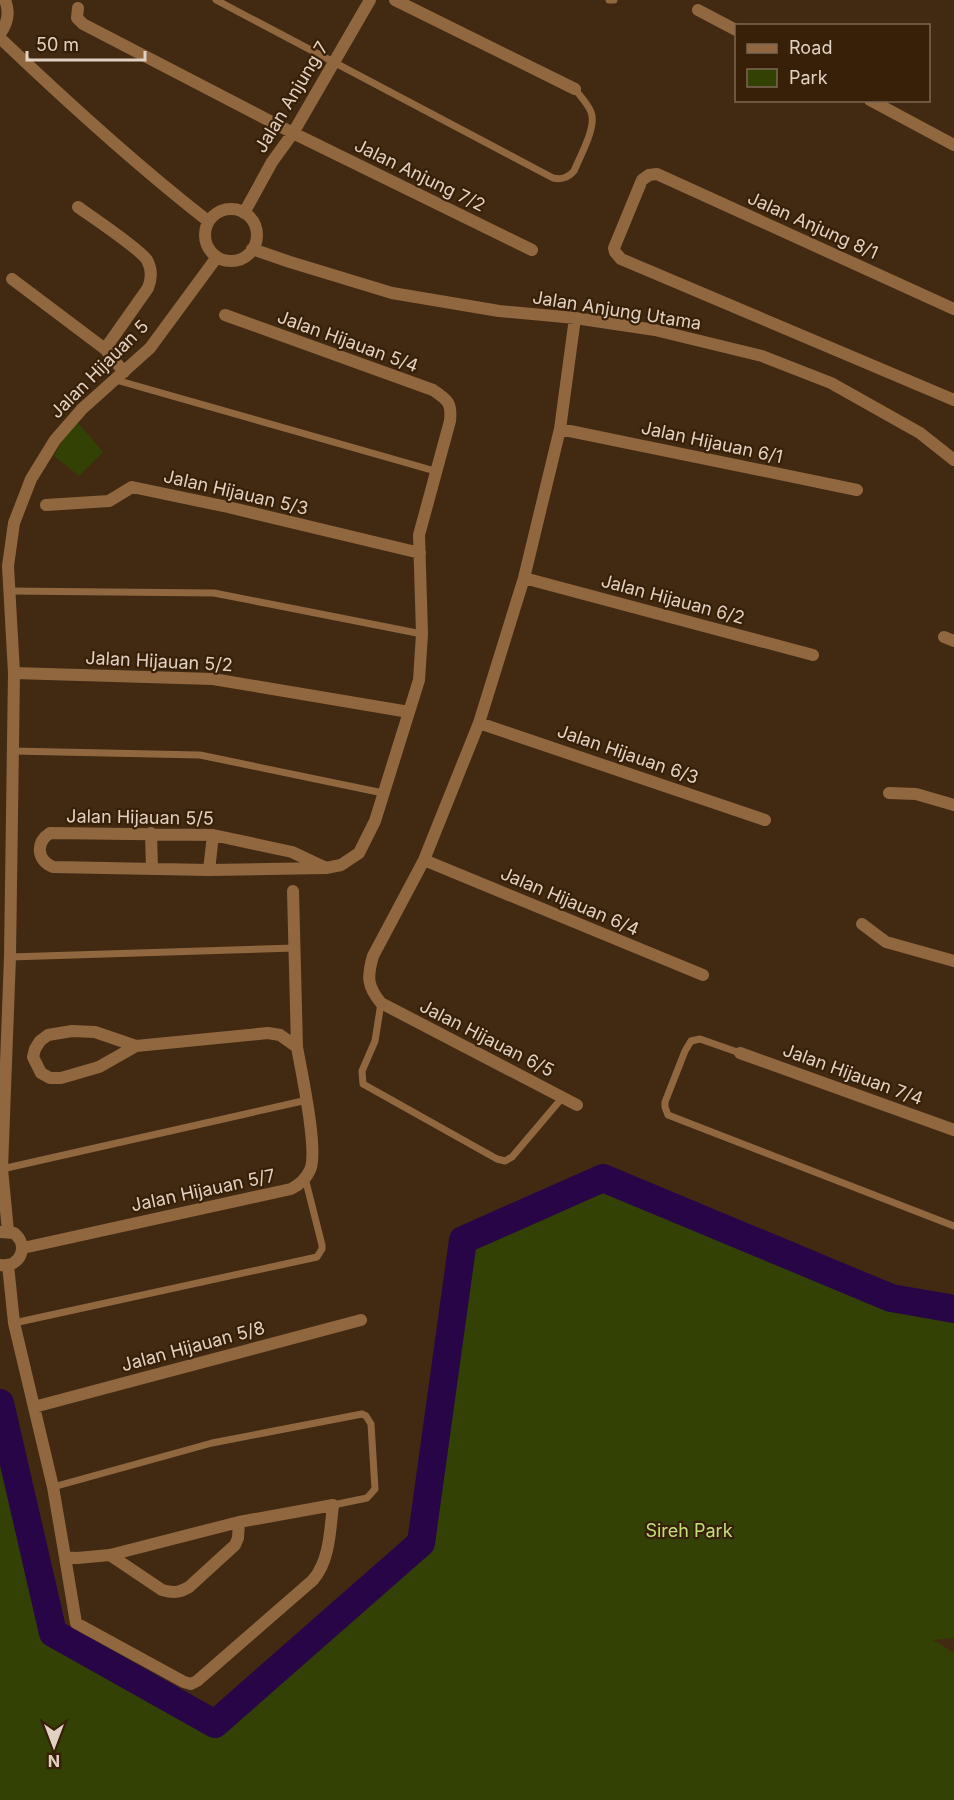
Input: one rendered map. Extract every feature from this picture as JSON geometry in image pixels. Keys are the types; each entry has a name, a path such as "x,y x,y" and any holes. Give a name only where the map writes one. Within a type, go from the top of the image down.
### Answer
{"street":[{"path":"5,0 8,18 0,36 46,83 158,182 208,221"},
{"name":"Jalan Anjung 7","path":"244,213 272,162 292,133 370,0"},
{"path":"395,0 575,89"},
{"name":"Jalan Anjung 7/2","path":"78,8 77,18 83,24 292,133 532,250"},
{"path":"698,10 735,29"},
{"path":"874,102 954,145"},
{"name":"Jalan Anjung 8/1","path":"954,309 657,174 649,175 642,180 615,243 617,256 954,400"},
{"path":"78,207 144,256 152,277 148,288 105,349"},
{"path":"231,209 244,213 254,223 256,229 257,236 252,249 243,258 237,260 223,260 217,257 205,241 208,221 224,210 231,209"},
{"name":"Jalan Anjung Utama","path":"252,249 392,293 499,311 575,318 655,330 762,356 831,382 920,433 954,460"},
{"name":"Jalan Hijauan 5","path":"4,1231 2,1169 5,957 14,673 8,566 14,523 31,479 55,440 82,409 150,348 217,257"},
{"path":"12,279 105,349 120,376"},
{"name":"Jalan Hijauan 5/4","path":"225,315 433,390 446,399 451,410"},
{"path":"381,1003 371,991 369,971 372,956 424,860 479,723 524,578 560,429 575,318"},
{"name":"Jalan Hijauan 5/5","path":"326,868 292,852 213,835 50,833 42,840 39,848 44,862 53,867 209,870 326,868 341,865 359,853 375,820 419,680 422,634 419,535 451,410"},
{"name":"Jalan Hijauan 6/1","path":"560,429 857,490"},
{"name":"Jalan Hijauan 5/3","path":"46,506 109,501 132,488 228,507 420,553"},
{"name":"Jalan Hijauan 6/2","path":"524,578 813,655"},
{"name":"Jalan Hijauan 5/2","path":"14,673 213,679 409,712"},
{"name":"Jalan Hijauan 6/3","path":"479,723 765,820"},
{"path":"889,793 916,794 954,805"},
{"path":"151,833 152,869"},
{"path":"209,870 213,835"},
{"name":"Jalan Hijauan 6/4","path":"424,860 703,975"},
{"path":"293,891 297,1047 307,1100 313,1159 311,1170 305,1178"},
{"path":"862,924 886,942 954,960"},
{"name":"Jalan Hijauan 6/5","path":"381,1003 577,1105"},
{"path":"136,1046 95,1032 72,1031 48,1035 40,1041 33,1057 41,1073 50,1078 61,1078 99,1067 136,1046 268,1033 280,1035 297,1047"},
{"name":"Jalan Hijauan 7/4","path":"740,1053 954,1130"},
{"name":"Jalan Hijauan 5/7","path":"23,1248 291,1189 305,1178"},
{"path":"4,1231 18,1237 23,1248 19,1259 4,1265 14,1323 53,1487 64,1557 76,1623 191,1684 320,1572 325,1561 333,1505 239,1522 110,1554 77,1558 64,1557"},
{"name":"Jalan Hijauan 5/8","path":"34,1407 361,1320"},
{"path":"110,1554 162,1590 171,1593 181,1592 235,1545 239,1522"}],"lane":[{"path":"216,0 559,179 570,176 574,171 592,128 593,119 590,110 575,89"},
{"path":"120,376 435,471"},
{"path":"9,591 214,593 422,634"},
{"path":"12,751 200,755 383,793"},
{"path":"5,957 295,948"},
{"path":"381,1003 375,1041 362,1071 363,1084 497,1159 505,1161 512,1157 562,1098"},
{"path":"740,1053 700,1039 691,1041 665,1102 664,1107 668,1115 954,1226"},
{"path":"2,1169 307,1100"},
{"path":"14,1323 317,1257 322,1245 305,1178"},
{"path":"53,1487 212,1443 362,1414 369,1419 371,1424 375,1489 367,1498 333,1505"}],"green space":[{"path":"74,418 103,452 79,476 54,456"},
{"name":"Sireh Park","path":"603,1178 891,1298 954,1309 954,1638 933,1640 954,1653 954,1800 0,1800 0,1403 53,1633 215,1723 421,1543 463,1240"}],"waterway":[{"path":"0,1403 53,1633 215,1724 421,1543 463,1240 603,1178 891,1298 954,1309"}]}
